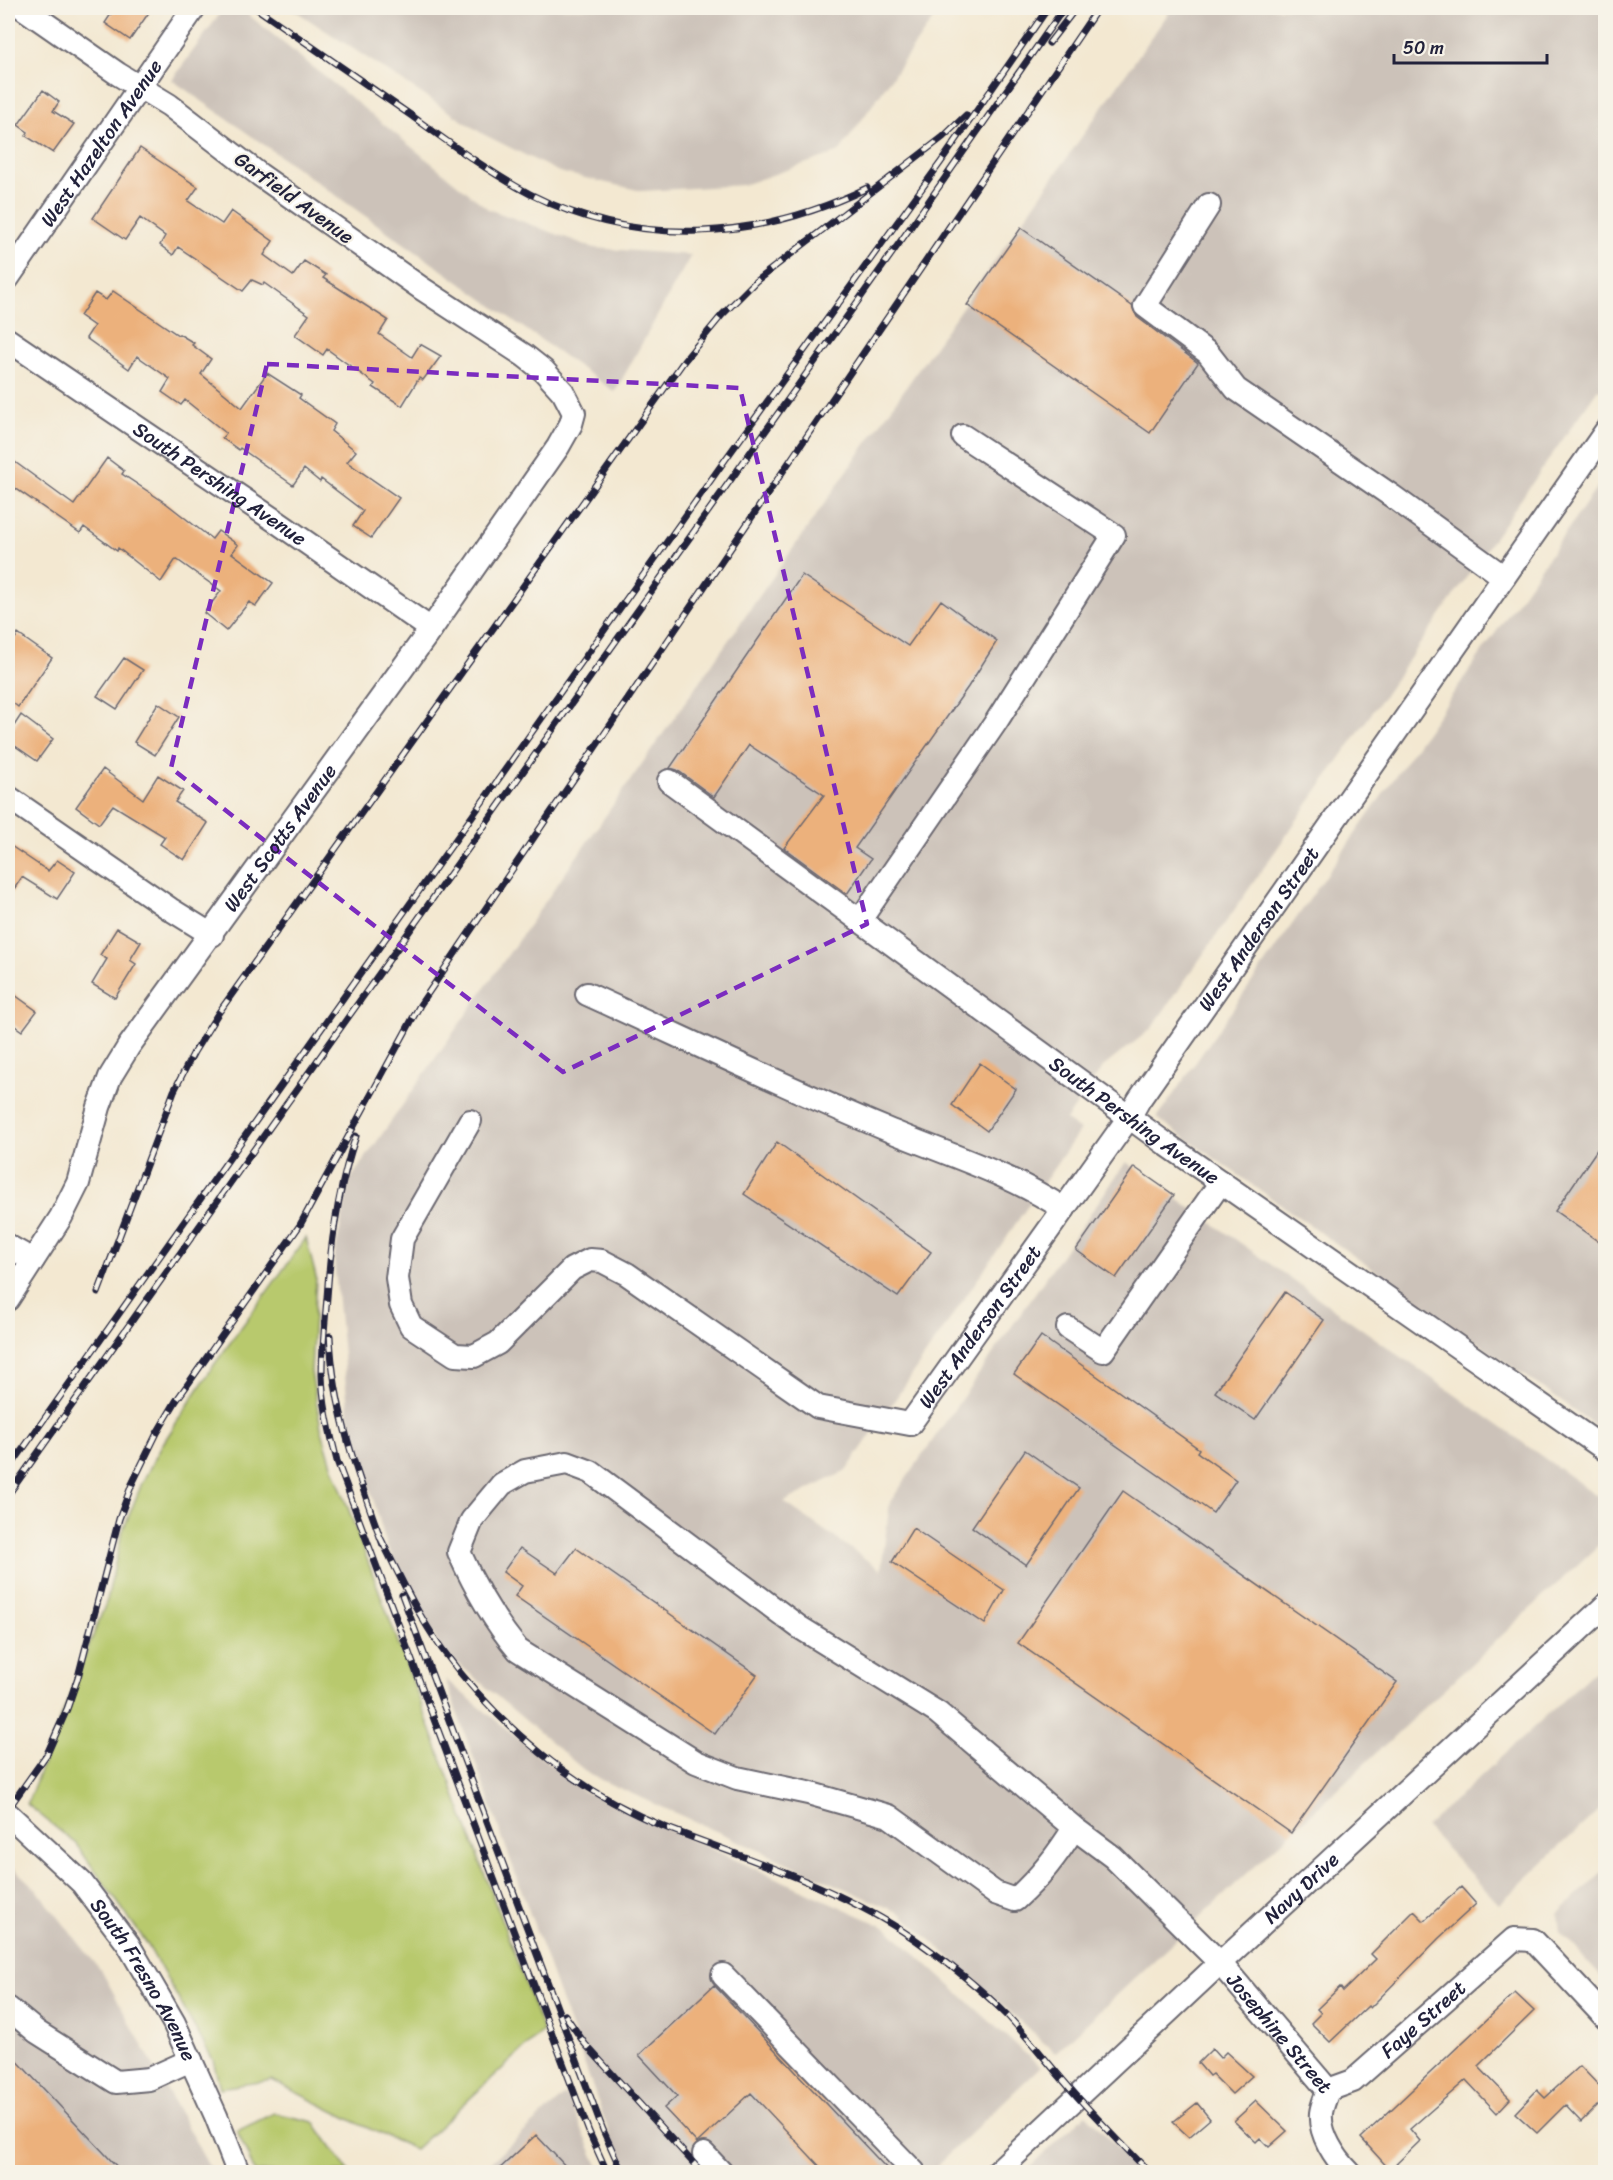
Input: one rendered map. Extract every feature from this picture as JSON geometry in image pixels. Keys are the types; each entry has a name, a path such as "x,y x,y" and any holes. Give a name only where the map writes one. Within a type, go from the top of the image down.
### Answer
{"street":[{"name":"Garfield Avenue","path":"23,8 169,105 260,175 421,288 525,356 563,392"},
{"name":"West Hazelton Avenue","path":"8,278 194,8"},
{"path":"1209,205 1145,306 1208,353 1236,389 1392,495 1504,577"},
{"name":"South Pershing Avenue","path":"8,340 431,629"},
{"name":"West Scotts Avenue","path":"8,1299 61,1217 78,1183 99,1107 110,1077 129,1046 212,935 558,447 571,424 574,413 563,392"},
{"name":"West Anderson Street","path":"470,1121 402,1239 397,1278 401,1305 411,1326 455,1355 474,1356 498,1343 572,1269 590,1260 602,1261 627,1274 818,1407 910,1425 1130,1116 1605,434"},
{"path":"860,920 996,722 1114,535 963,436"},
{"name":"South Pershing Avenue","path":"669,781 1221,1182 1605,1450"},
{"path":"8,797 170,909 212,935"},
{"path":"586,994 885,1128 990,1169 1042,1195 1064,1209"},
{"path":"1068,1328 1103,1351 1221,1182"},
{"path":"8,1246 33,1260"},
{"name":"Josephine Street","path":"1074,1828 1038,1879 1015,1900 994,1893 889,1816 808,1793 737,1778 696,1762 518,1650 499,1626 474,1586 459,1552 472,1520 502,1484 525,1471 567,1462 591,1472 800,1627 938,1713 1074,1828 1113,1857 1220,1963 1328,2090 1321,2112 1326,2138 1340,2163 1349,2172"},
{"name":"Navy Drive","path":"997,2172 1605,1605"},
{"name":"South Fresno Avenue","path":"8,1814 82,1883 128,1944 174,2023 238,2172"},
{"name":"Faye Street","path":"1328,2090 1353,2081 1514,1939 1533,1940 1605,2018"},
{"path":"723,1975 914,2172"},
{"path":"8,2008 37,2032 116,2082 149,2079 191,2060"},
{"path":"704,2154 721,2172"}],"highlighted area":[{"path":"267,364 740,388 867,924 563,1072 171,768"}],"shaded area":[{"path":"224,8 240,8 488,209 594,248 691,255 615,392 172,80"},
{"path":"291,8 941,8 839,152 743,185 642,191 559,172 483,134"},
{"path":"1172,8 1605,8 1605,394 1598,389 1151,1029 1103,1067 1066,1120 1080,1130 846,1471 784,1502 881,1570 890,1502 1126,1162 1605,1501 1605,1539 1055,2053 902,1914 590,1775 441,1649 387,1546 349,1418 334,1259 350,1180"},
{"path":"1606,477 1605,1432 1157,1118"},
{"path":"1605,1661 1605,1804 1499,1904 1426,1827"},
{"path":"445,1679 583,1791 887,1928 1040,2067 930,2172 631,2172 614,2146"},
{"path":"8,1863 36,1889 102,1972 212,2172 8,2172"},
{"path":"1605,1869 1605,1981 1560,1932 1558,1914"},
{"path":"566,2094 601,2172 480,2172"},
{"path":"1086,2114 1140,2172 1025,2172"}],"green space":[{"path":"306,1238 316,1277 311,1372 321,1428 332,1465 543,2031 415,2149 361,2125 272,2080 220,2088 213,2060 146,1942 76,1844 27,1804 107,1600 122,1533 142,1483 162,1445 214,1365"},
{"path":"274,2113 314,2122 349,2172 255,2172 237,2131"}],"building":[{"path":"115,8 152,8 130,40 105,23"},
{"path":"43,90 59,102 53,111 74,124 53,153 26,136 28,132 18,125"},
{"path":"140,148 198,187 188,201 222,224 231,211 273,241 264,255 293,276 304,261 326,275 323,278 388,320 379,334 412,357 420,344 441,356 423,380 419,378 402,406 373,387 375,384 327,349 323,355 295,335 309,315 264,283 263,285 252,280 243,291 178,247 173,255 160,245 165,236 140,218 125,240 93,218"},
{"path":"1021,228 1132,306 1137,317 1198,363 1150,433 967,305"},
{"path":"113,291 178,335 194,343 192,345 211,359 201,374 242,408 267,373 301,395 299,398 335,424 331,431 356,451 347,462 399,498 371,538 353,526 363,511 321,479 320,482 304,469 293,485 222,438 226,433 185,400 181,405 162,392 170,379 137,356 129,369 86,338 94,326 80,316 95,293 106,300"},
{"path":"8,457 74,505 107,458 124,471 122,474 167,504 212,539 218,531 238,545 232,553 273,583 256,606 249,602 226,631 204,613 221,591 176,559 161,582 118,548 117,551 84,527 80,533 8,483"},
{"path":"802,575 908,646 941,600 997,641 968,687 855,848 871,859 847,894 784,848 824,795 749,745 714,797 677,770 670,768"},
{"path":"18,634 52,658 18,707 8,699 8,649"},
{"path":"124,658 143,670 117,709 97,696"},
{"path":"158,703 179,717 155,755 134,742"},
{"path":"21,715 53,739 37,761 8,741 8,735"},
{"path":"103,769 143,799 158,775 183,791 175,802 208,823 184,860 160,844 165,837 113,805 99,824 76,807"},
{"path":"8,844 48,871 57,860 75,872 57,899 22,877 8,898"},
{"path":"117,928 141,942 130,960 136,964 115,998 92,984 107,959 100,955"},
{"path":"8,990 37,1011 22,1031 8,1021"},
{"path":"980,1063 1016,1089 987,1131 952,1105"},
{"path":"1605,1138 1605,1246 1555,1211"},
{"path":"777,1142 931,1252 898,1297 744,1194"},
{"path":"1134,1167 1174,1195 1116,1278 1076,1250"},
{"path":"1285,1292 1324,1320 1255,1420 1215,1392"},
{"path":"1041,1336 1199,1449 1197,1452 1236,1480 1213,1513 1014,1374"},
{"path":"1025,1450 1079,1488 1026,1565 972,1527"},
{"path":"1123,1491 1397,1682 1291,1833 1018,1643"},
{"path":"913,1528 1004,1590 985,1624 892,1562"},
{"path":"520,1548 557,1573 576,1548 757,1675 715,1734 515,1596 522,1586 503,1572"},
{"path":"1461,1887 1476,1904 1370,2008 1368,2006 1330,2042 1311,2023 1321,2013 1317,2009 1340,1987 1343,1991 1376,1959 1371,1954 1414,1911 1424,1921"},
{"path":"714,1985 890,2172 825,2172 751,2093 697,2143 664,2108 677,2096 639,2055"},
{"path":"1515,1993 1534,2011 1478,2066 1510,2099 1497,2113 1466,2080 1410,2129 1420,2141 1390,2170 1361,2138"},
{"path":"1212,2049 1220,2058 1226,2052 1252,2076 1232,2094 1212,2074 1209,2076 1198,2063"},
{"path":"8,2051 122,2172 8,2172"},
{"path":"1580,2066 1605,2092 1605,2098 1581,2122 1565,2105 1537,2133 1515,2113 1537,2090 1545,2098"},
{"path":"1256,2101 1287,2131 1269,2147 1260,2138 1256,2142 1234,2121"},
{"path":"1197,2103 1210,2119 1189,2137 1173,2122"},
{"path":"536,2135 571,2172 496,2172"}],"railway":[{"path":"256,8 483,166 530,194 571,212 613,224 656,230 699,231 742,227 784,219 867,188"},
{"path":"8,1470 730,453 941,162 1048,8"},
{"path":"8,1495 910,228 1064,8"},
{"path":"1049,43 1076,8"},
{"path":"8,1809 47,1754 67,1709 78,1677 119,1519 132,1484 176,1401 300,1225 420,1005 1098,8"},
{"path":"98,1293 174,1091 217,1015 684,361 722,315 756,281 943,137 966,115"},
{"path":"356,1136 345,1173 334,1228 323,1352 324,1397 337,1461 589,2132 607,2172"},
{"path":"330,1336 341,1416 356,1468 383,1545"},
{"path":"380,1537 416,1608 442,1649 488,1704 541,1753 570,1775 632,1812 665,1827 792,1875 854,1903 913,1938 962,1975 1008,2016 1084,2104 1149,2172"},
{"path":"402,1595 603,2130 622,2172"},
{"path":"565,2015 585,2044 697,2167"}]}
